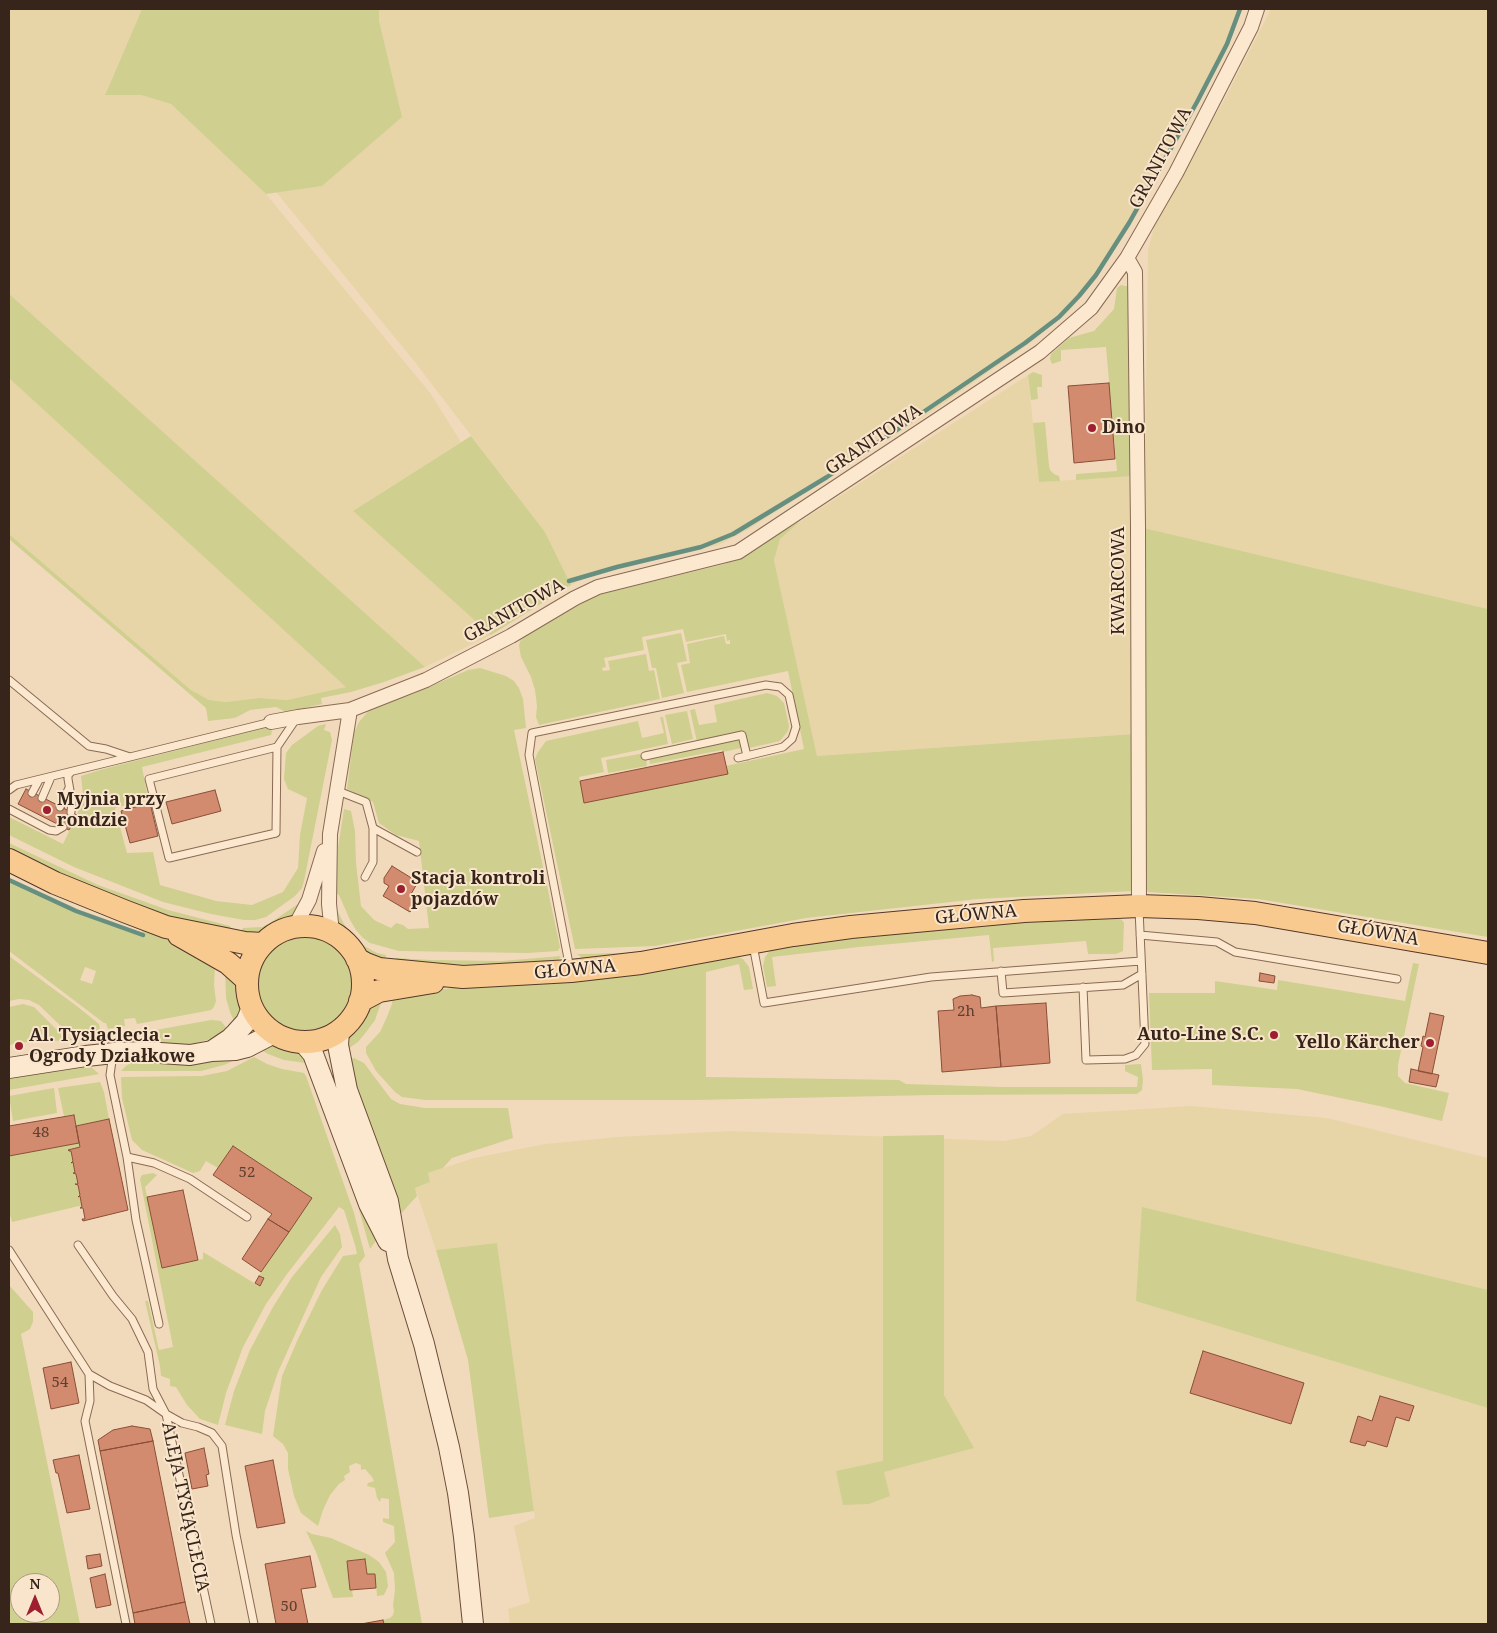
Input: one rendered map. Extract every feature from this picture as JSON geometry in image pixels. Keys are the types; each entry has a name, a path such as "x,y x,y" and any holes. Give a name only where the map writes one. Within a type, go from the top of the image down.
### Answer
{"main road":[{"path":"9,860 55,883 166,927 245,943 263,944"},
{"name":"GŁÓWNA","path":"360,1001 379,991 464,977 571,971 641,963 793,935 911,921 1024,911 1138,906 1198,908 1255,913 1488,953"},
{"path":"295,926 309,926 332,933 350,948 357,959 363,980 360,1001 351,1019 339,1031 326,1037 303,1042 289,1040 274,1033 262,1023 252,1008 247,991 247,980 252,961 263,944 273,935 295,926"},
{"path":"166,927 228,963 247,980"},
{"name":"GŁÓWNA","path":"357,959 379,969 464,977"},
{"path":"212,1051 236,1033 246,1022 252,1008"},
{"path":"339,1031 338,1045 347,1090 388,1201 398,1259 424,1344 449,1447 458,1492 473,1624"},
{"path":"9,1068 114,1053 145,1052 190,1055 212,1051 235,1050 247,1047 274,1033"},
{"path":"303,1042 313,1054 369,1204 398,1259"}],"street":[{"name":"GRANITOWA","path":"271,722 350,710 426,680 510,636 574,598 598,587 738,552 1040,352 1091,308 1127,258 1176,173 1251,27 1257,9"},
{"name":"KWARCOWA","path":"1127,258 1135,272 1138,526 1138,906"},
{"path":"295,926 309,900 330,834 350,710"},
{"path":"330,834 328,904 332,933"}],"lane":[{"path":"9,680 89,746 106,749 130,757"},
{"path":"571,971 529,754 532,733 766,685 780,687 789,695 796,727 792,739 783,747 738,758"},
{"path":"278,746 149,780 169,858 276,833 278,746 298,717"},
{"name":"GRANITOWA","path":"9,790 16,785 271,722"},
{"path":"646,756 742,735 747,756"},
{"path":"71,772 68,775 72,802 71,812"},
{"path":"42,798 52,777"},
{"path":"32,793 39,780"},
{"path":"60,807 69,788"},
{"path":"338,791 366,802 373,828 373,862 364,877"},
{"path":"20,815 24,807"},
{"path":"9,809 20,815 31,817 49,830 56,831 64,827"},
{"path":"49,830 53,822"},
{"path":"373,828 417,852"},
{"path":"1084,987 1086,1060 1125,1059 1136,1055 1145,1044 1138,906"},
{"path":"1140,935 1217,942 1235,952 1396,979"},
{"path":"752,942 764,1003 931,977 1141,961"},
{"path":"1001,971 1003,993 1122,984 1142,974"},
{"path":"114,1053 110,1076 127,1157 136,1220 160,1324"},
{"path":"127,1157 154,1163 190,1179 247,1217"},
{"path":"78,1246 113,1296 132,1319 148,1352 153,1389 166,1414 182,1423 212,1432 222,1446 236,1534 254,1624"},
{"name":"ALEJA TYSIĄCLECIA","path":"9,1250 88,1374 110,1386 146,1400 166,1414 210,1624"},
{"path":"88,1374 90,1401 85,1421 126,1624"}],"shaded area":[{"path":"9,9 142,9 105,94 141,95 171,104 266,194 431,394 461,442 353,511 491,635 425,667 347,687 287,700 259,698 226,702 209,700 191,690 9,534"},
{"path":"379,9 1243,9 1226,52 1132,223 1094,282 1067,313 1033,341 934,410 749,529 719,545 602,571 571,585 545,532 414,361 276,192 322,186 379,21"},
{"path":"1271,9 1488,9 1488,609 1144,528 1148,250 1157,216 1223,102"},
{"path":"1028,375 1039,482 1133,476 1134,734 817,756 774,560 780,539 801,521"},
{"path":"1192,1106 1327,1118 1488,1158 1488,1624 510,1624 508,1609 530,1602 514,1526 535,1518 497,1243 436,1250 415,1188 430,1182 428,1173 474,1158 545,1144 617,1137 731,1131 1004,1141 1031,1136 1063,1114"}],"green space":[{"path":"142,9 379,9 379,21 402,117 322,186 266,194 171,104 141,95 105,95"},
{"path":"1121,285 1130,287 1133,476 1076,480 1076,474 1117,471 1106,347 1061,350 1061,361 1052,364 1051,354 1069,338 1094,331 1114,309 1117,288"},
{"path":"9,294 425,667 351,692 321,698 322,704 286,712 276,707 250,710 235,718 208,721 206,708 9,539 9,534 191,690 209,700 226,702 259,698 287,700 346,687 9,378"},
{"path":"1033,372 1042,375 1042,387 1037,387 1038,399 1031,400 1028,375"},
{"path":"1045,422 1050,470 1059,476 1060,481 1039,482 1033,423"},
{"path":"471,436 545,532 571,585 491,635 353,511"},
{"path":"801,521 780,539 774,560 817,756 1134,734 1133,891 978,899 806,918 655,946 575,949 535,759 546,741 638,721 642,738 664,733 660,717 663,717 668,744 601,758 604,772 579,777 584,803 726,766 804,749 788,671 687,692 681,665 690,663 687,644 724,636 726,644 730,644 730,640 727,641 726,634 686,642 683,629 642,637 644,650 604,658 606,667 602,668 603,671 610,670 608,661 646,654 649,671 654,670 660,699 539,725 536,717 535,690 521,657 520,641 528,634 597,595 725,564"},
{"path":"1144,528 1488,609 1488,937 1258,899 1148,892 1145,885"},
{"path":"681,633 687,661 677,663 684,693 662,698 656,668 652,668 646,640"},
{"path":"480,668 506,676 514,681 523,699 526,728 514,730 560,947 558,951 527,953 399,951 370,943 356,930 339,895 335,893 338,848 344,809 351,811 355,831 356,863 361,906 374,920 391,928 396,923 408,929 429,928 419,841 396,835 379,823 373,802 347,789 354,733 359,722 371,708 413,694 468,670"},
{"path":"767,693 777,696 784,703 789,726 788,731 780,741 749,748 745,731 697,742 690,710 695,709 699,725 717,722 714,705"},
{"path":"687,711 693,739 672,744 665,715"},
{"path":"326,724 324,730 330,732 332,740 302,888 295,896 266,917 244,920 163,902 74,867 9,835 9,817 63,844 78,813 78,795 83,794 81,776 266,727 272,731 271,735 142,767 148,799 115,808 127,853 153,852 160,885 216,901 252,905 283,892 298,868 300,835 307,798 288,789 284,779 286,753 292,745 318,726"},
{"path":"739,740 741,748 650,764 649,758"},
{"path":"645,753 647,766 608,773 606,760"},
{"path":"9,843 98,885 168,910 230,926 231,928 227,936 198,927 52,872 9,850"},
{"path":"9,880 107,923 143,934 141,926 182,944 215,968 214,985 216,1001 211,1010 137,1024 135,1018 124,1019 125,1026 108,1029 106,1023 9,951","holes":["85,967 96,971 92,984 80,980"]},
{"path":"301,902 295,917 290,920 264,934 237,938 243,928 262,927"},
{"path":"335,906 347,930 357,942 377,953 386,955 384,967 360,952 340,930 336,923"},
{"path":"1117,918 1124,923 1123,951 1116,954 1088,954 1086,941 993,948 994,961 992,962 989,935 772,957 776,986 767,987 763,966 765,957 771,949 819,942 1026,922"},
{"path":"303,933 322,937 338,948 349,964 353,983 349,1002 338,1018 322,1029 303,1033 284,1029 268,1018 257,1002 253,983 257,964 268,948 284,937"},
{"path":"650,952 585,960 577,954 584,954"},
{"path":"734,955 743,959 749,967 753,989 744,990 739,964 706,972 706,1077 899,1080 906,1084 1003,1087 1137,1087 1138,1077 1125,1071 1125,1065 1141,1064 1142,1090 1137,1094 933,1095 694,1100 425,1100 402,1097 395,1092 376,1071 366,1053 366,1047 380,1032 387,1017 393,995"},
{"path":"9,956 99,1024 100,1030 73,1034 67,1032 39,1005 29,1000 9,1001"},
{"path":"561,956 556,964 395,968 396,958 502,961"},
{"path":"1413,963 1419,964 1398,1065 1398,1076 1405,1083 1449,1093 1442,1121 1297,1089 1212,1085 1212,1069 1152,1070 1149,993 1215,993 1215,981 1277,990 1278,980 1405,1001"},
{"path":"225,971 238,987 241,997 242,1011 235,1023 226,998"},
{"path":"383,997 375,1020 358,1042 345,1051 348,1032 366,1006"},
{"path":"23,1004 34,1007 59,1032 73,1040 38,1040 9,1045 9,1007"},
{"path":"211,1020 221,1021 228,1030 214,1038 192,1044 145,1043 139,1033"},
{"path":"274,1041 298,1048 312,1063 284,1060 256,1047"},
{"path":"248,1054 224,1065 201,1071 121,1071 134,1061 193,1063 219,1061"},
{"path":"254,1057 282,1069 304,1073 306,1076 354,1213 365,1256 359,1264 422,1624 384,1624 383,1620 390,1618 394,1611 394,1573 385,1553 395,1542 394,1526 383,1522 383,1518 389,1519 389,1499 381,1498 380,1502 375,1488 367,1486 368,1483 374,1481 372,1477 365,1469 361,1470 361,1465 356,1463 349,1466 350,1472 344,1476 345,1480 330,1495 318,1526 301,1513 294,1496 288,1469 288,1453 283,1444 273,1436 282,1376 298,1339 322,1290 343,1256 357,1254 344,1210 339,1207 266,1304 243,1347 226,1393 218,1425 200,1419 187,1405 176,1387 170,1386 170,1379 161,1376 145,1301 148,1301 159,1350 173,1347 140,1179 142,1175 153,1173 157,1175 145,1187 162,1267 203,1259 203,1252 259,1286 261,1272 311,1198 233,1146 218,1168 206,1161 200,1171 193,1173 142,1150 132,1140 122,1098 121,1077 202,1076 227,1071"},
{"path":"354,1058 364,1063 391,1099 400,1104 425,1108 508,1108 513,1138 452,1158 443,1168 428,1173 430,1182 415,1188 417,1196 397,1218 359,1105 351,1059"},
{"path":"81,1066 91,1067 99,1074 9,1090 9,1079"},
{"path":"100,1082 104,1092 109,1119 76,1126 74,1115 64,1116 58,1088"},
{"path":"54,1088 57,1113 13,1121 9,1096"},
{"path":"944,1135 944,1395 974,1448 884,1472 890,1496 869,1504 843,1505 836,1471 883,1461 883,1136"},
{"path":"79,1143 80,1147 69,1150 71,1151 73,1161 71,1162 73,1162 75,1173 73,1174 76,1174 78,1184 76,1185 78,1185 80,1195 78,1196 80,1196 82,1207 79,1206 12,1222 9,1212 9,1156"},
{"path":"349,1179 378,1238 370,1249 358,1206"},
{"path":"1142,1207 1488,1290 1488,1408 1136,1301"},
{"path":"335,1225 340,1234 342,1247 321,1277 278,1372 265,1411 262,1434 225,1425 234,1391 250,1350 273,1307 292,1277"},
{"path":"497,1243 534,1511 489,1518 468,1360 436,1250"},
{"path":"9,1285 33,1312 33,1322 30,1329 21,1334 80,1624 9,1624"},
{"path":"306,1531 331,1538 369,1555 379,1562 386,1572 388,1586 384,1595 377,1596 375,1574 367,1574 365,1559 347,1561 350,1590 352,1590 353,1597 333,1598"}],"building":[{"name":"Dino","path":"1109,383 1115,459 1074,463 1068,386"},
{"path":"723,752 728,774 584,803 580,781"},
{"name":"Myjnia przy rondzie","path":"26,789 77,815 69,830 18,804"},
{"path":"215,790 221,811 172,824 166,802"},
{"path":"150,803 158,836 130,843 121,811"},
{"name":"Stacja kontroli pojazdów","path":"392,866 418,882 411,894 418,898 410,912 383,896 389,886 384,883 384,878"},
{"path":"1260,973 1275,976 1274,983 1259,981"},
{"path":"972,995 980,997 981,1008 996,1006 1001,1067 942,1072 938,1011 954,1010 953,999"},
{"path":"1046,1003 1050,1063 1001,1067 996,1006"},
{"name":"Yello Kärcher","path":"1430,1013 1444,1016 1432,1074 1418,1071 1423,1047 1421,1046 1423,1036 1425,1037"},
{"path":"1411,1069 1439,1075 1436,1087 1409,1082"},
{"path":"74,1115 79,1143 9,1156 9,1126"},
{"path":"109,1119 128,1210 83,1221 82,1219 85,1219 83,1208 80,1208 82,1207 80,1196 78,1197 80,1195 78,1185 75,1184 78,1184 76,1174 73,1173 75,1173 73,1162 71,1163 73,1161 71,1151 68,1150 80,1147 76,1126"},
{"path":"233,1146 312,1198 289,1232 268,1219 272,1214 213,1175"},
{"path":"183,1190 198,1260 162,1268 147,1197"},
{"path":"268,1219 289,1232 261,1272 242,1259"},
{"path":"259,1276 264,1278 260,1286 255,1283"},
{"path":"1203,1351 1304,1383 1291,1424 1190,1393"},
{"path":"71,1362 79,1403 51,1409 43,1368"},
{"path":"1380,1396 1414,1406 1409,1421 1396,1417 1387,1447 1367,1441 1365,1446 1350,1442 1358,1416 1372,1421"},
{"path":"132,1426 150,1429 153,1441 100,1451 98,1440 113,1430"},
{"path":"153,1441 185,1602 133,1613 100,1451"},
{"path":"204,1448 209,1474 206,1475 208,1486 192,1489 185,1453"},
{"path":"79,1455 90,1509 67,1513 58,1473 56,1473 53,1460"},
{"path":"273,1460 285,1523 257,1528 245,1466"},
{"path":"100,1554 102,1566 88,1569 86,1556"},
{"path":"310,1556 316,1587 301,1589 308,1624 276,1624 265,1564"},
{"path":"365,1559 367,1574 375,1574 376,1588 350,1590 347,1561"},
{"path":"105,1574 111,1605 96,1608 90,1578"},
{"path":"185,1602 190,1624 135,1624 133,1613"},
{"path":"383,1620 384,1624 361,1624"}],"waterway":[{"path":"569,581 617,567 701,547 733,534 827,477 1025,343 1059,317 1096,275 1129,223 1197,102 1227,44 1240,9"},
{"path":"9,880 76,911 143,935"}],"place":[{"name":"Dino","path":"1092,428"},
{"name":"Myjnia przy rondzie","path":"47,810"},
{"name":"Stacja kontroli pojazdów","path":"401,889"},
{"name":"Auto-Line S.C.","path":"1274,1035"},
{"name":"Yello Kärcher","path":"1430,1043"},
{"name":"Al. Tysiąclecia - Ogrody Działkowe","path":"19,1046"}]}
